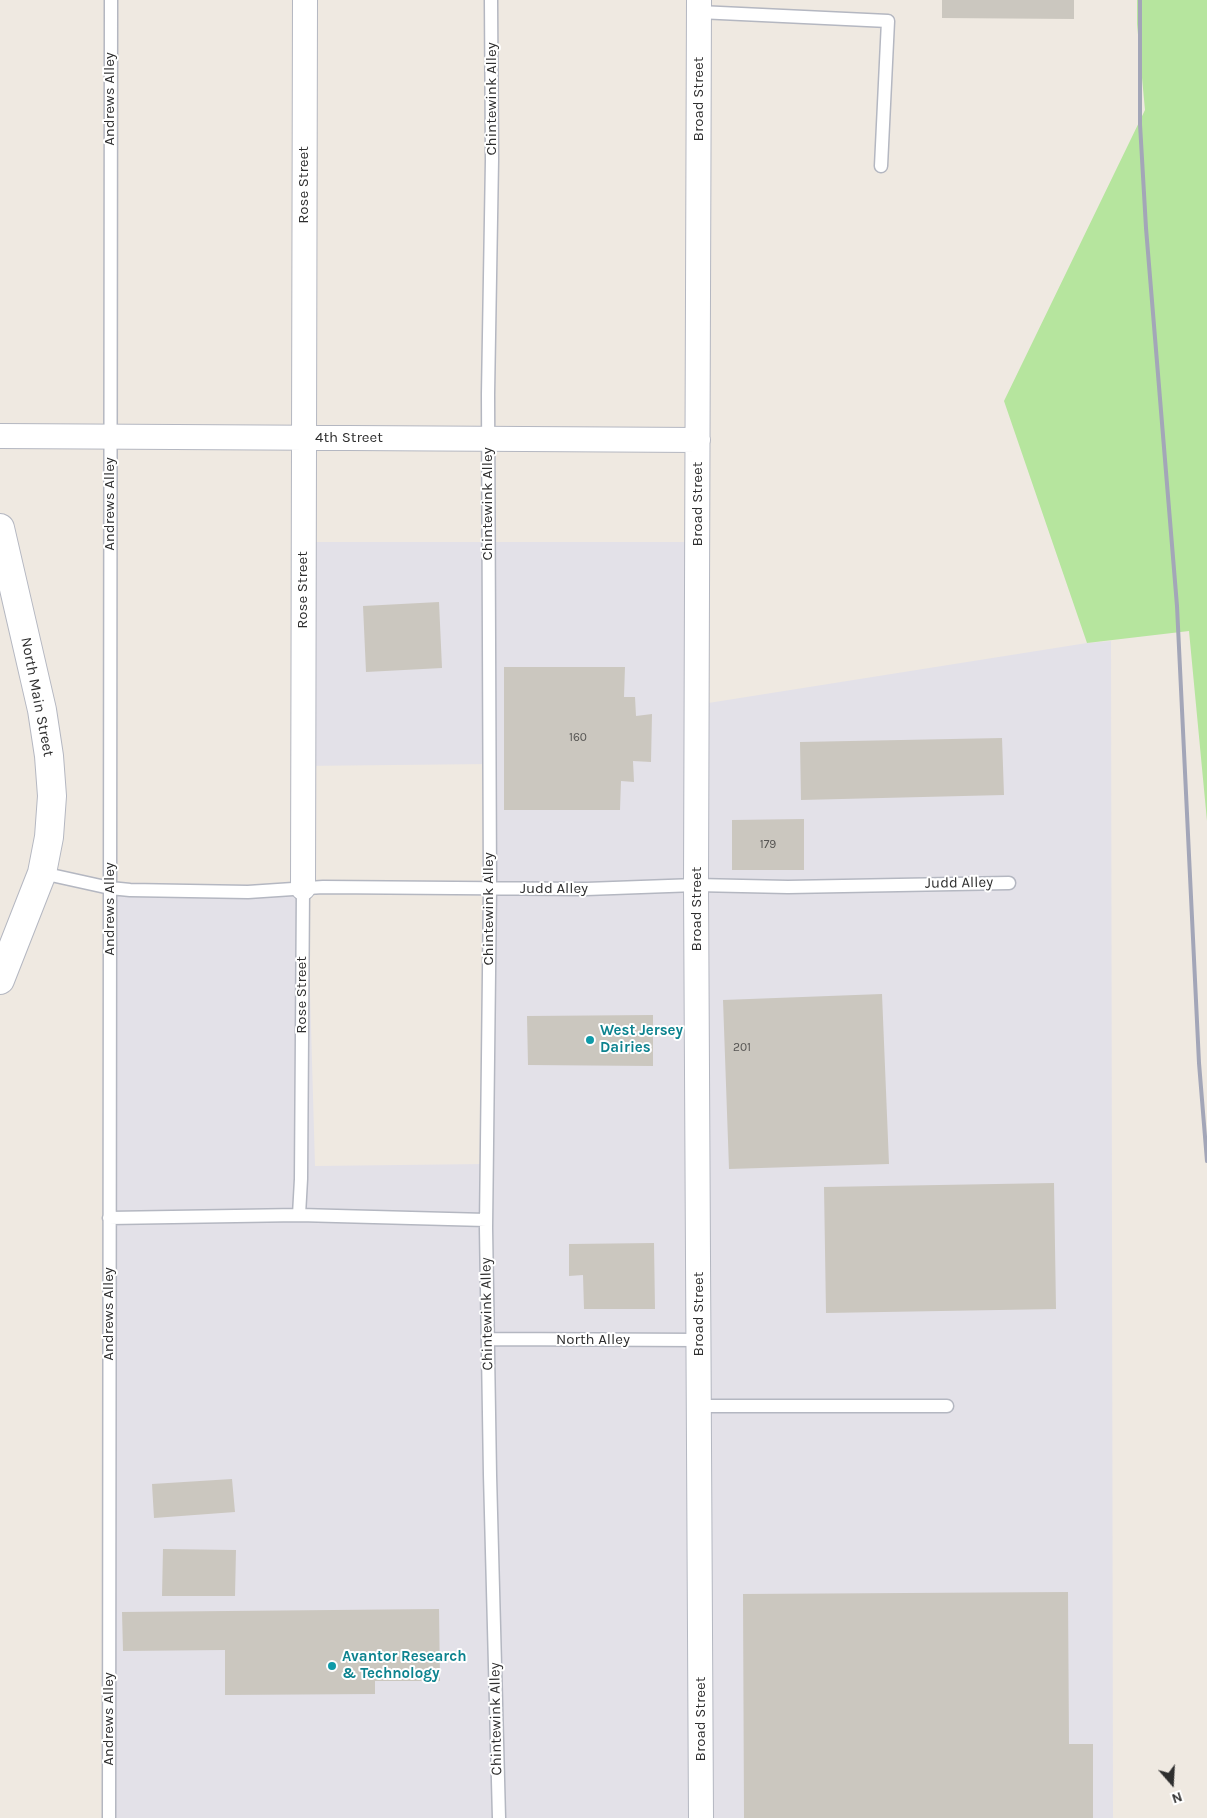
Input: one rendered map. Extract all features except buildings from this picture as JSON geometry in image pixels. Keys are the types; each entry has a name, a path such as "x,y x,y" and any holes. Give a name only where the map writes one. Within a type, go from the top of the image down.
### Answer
{"street":[{"name":"Rose Street","path":"303,888 305,0"},
{"name":"Broad Street","path":"699,6 696,884 701,1818"},
{"name":"4th Street","path":"0,436 698,440"},
{"name":"North Main Street","path":"0,528 42,710 49,756 52,796 50,837 42,873 0,980"}],"lane":[{"name":"Andrews Alley","path":"108,1818 111,0"},
{"name":"Chintewink Alley","path":"491,0 492,160 488,439 490,888 486,1220 499,1818"},
{"path":"699,6 888,21 881,166"},
{"name":"Judd Alley","path":"42,873 110,888 130,890 248,892 303,888 586,889 696,884 788,886 1009,883"},
{"name":"Rose Street","path":"299,1215 301,1179 303,888"},
{"path":"109,1218 299,1215 486,1220"},
{"name":"North Alley","path":"488,1339 699,1340"},
{"path":"699,1406 947,1406"}],"shaded area":[{"path":"300,542 701,542 702,704 1087,643 1111,641 1113,1818 114,1818 110,889 307,888 315,1166 486,1164 491,764 297,766"}],"green space":[{"path":"1137,0 1207,0 1207,821 1189,631 1087,643 1004,401 1145,110 1137,24"}],"railway":[{"path":"1140,0 1140,124 1146,228 1177,606 1199,1063 1207,1161"}],"place":[{"name":"West Jersey Dairies","path":"590,1040"},
{"name":"Avantor Research & Technology","path":"332,1666"}]}
